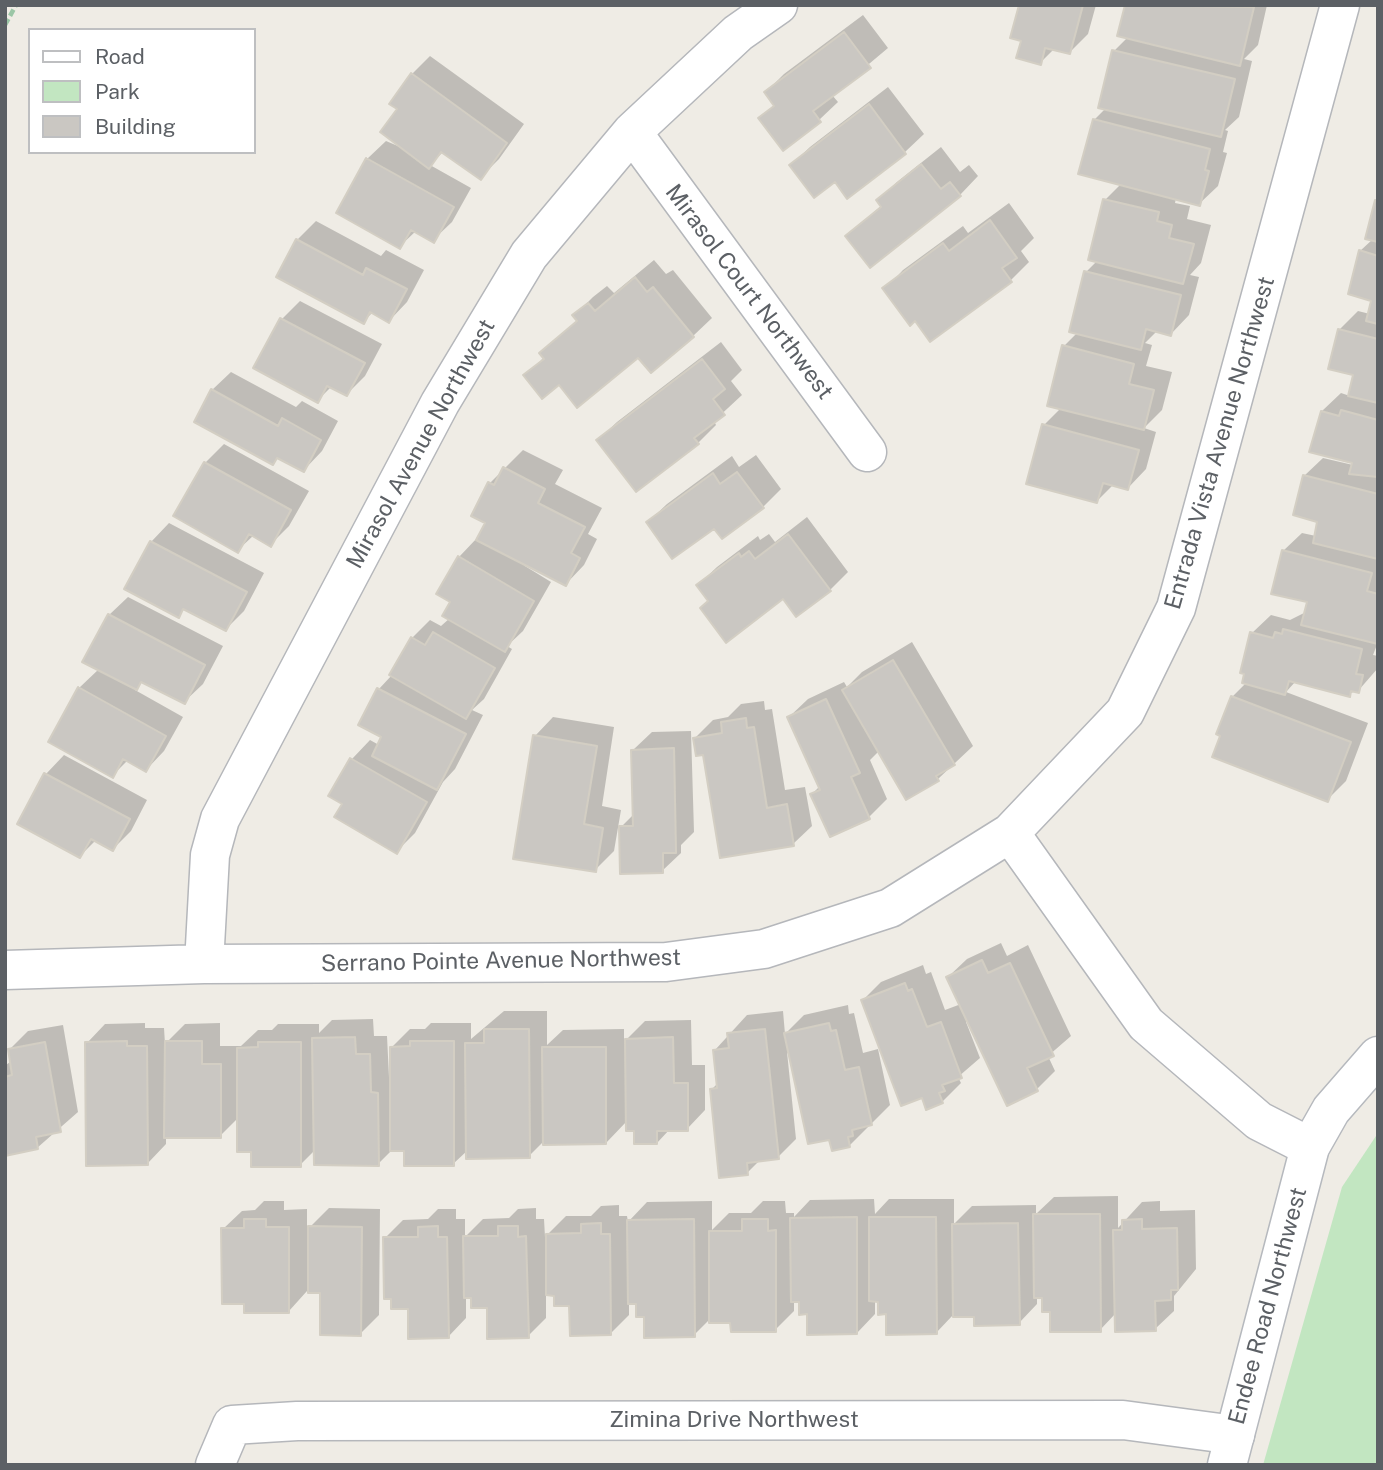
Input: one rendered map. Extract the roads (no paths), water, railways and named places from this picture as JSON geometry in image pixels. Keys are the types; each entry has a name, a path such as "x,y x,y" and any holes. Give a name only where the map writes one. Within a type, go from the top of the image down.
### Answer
{"street":[{"name":"Mirasol Avenue Northwest","path":"204,964 210,855 220,819 440,403 529,255 632,132 738,33 778,5"},
{"name":"Entrada Vista Avenue Northwest","path":"1010,833 1125,712 1176,608 1340,5"},
{"name":"Mirasol Court Northwest","path":"632,132 867,452"},
{"name":"Serrano Pointe Avenue Northwest","path":"5,970 204,964 666,962 764,949 890,908 1010,833"},
{"path":"1010,833 1146,1024 1259,1121 1310,1147"},
{"name":"Endee Road Northwest","path":"1231,1450 1310,1147 1331,1110 1378,1056"},
{"name":"Zimina Drive Northwest","path":"215,1465 232,1425 366,1419 1123,1420 1231,1450"}]}
